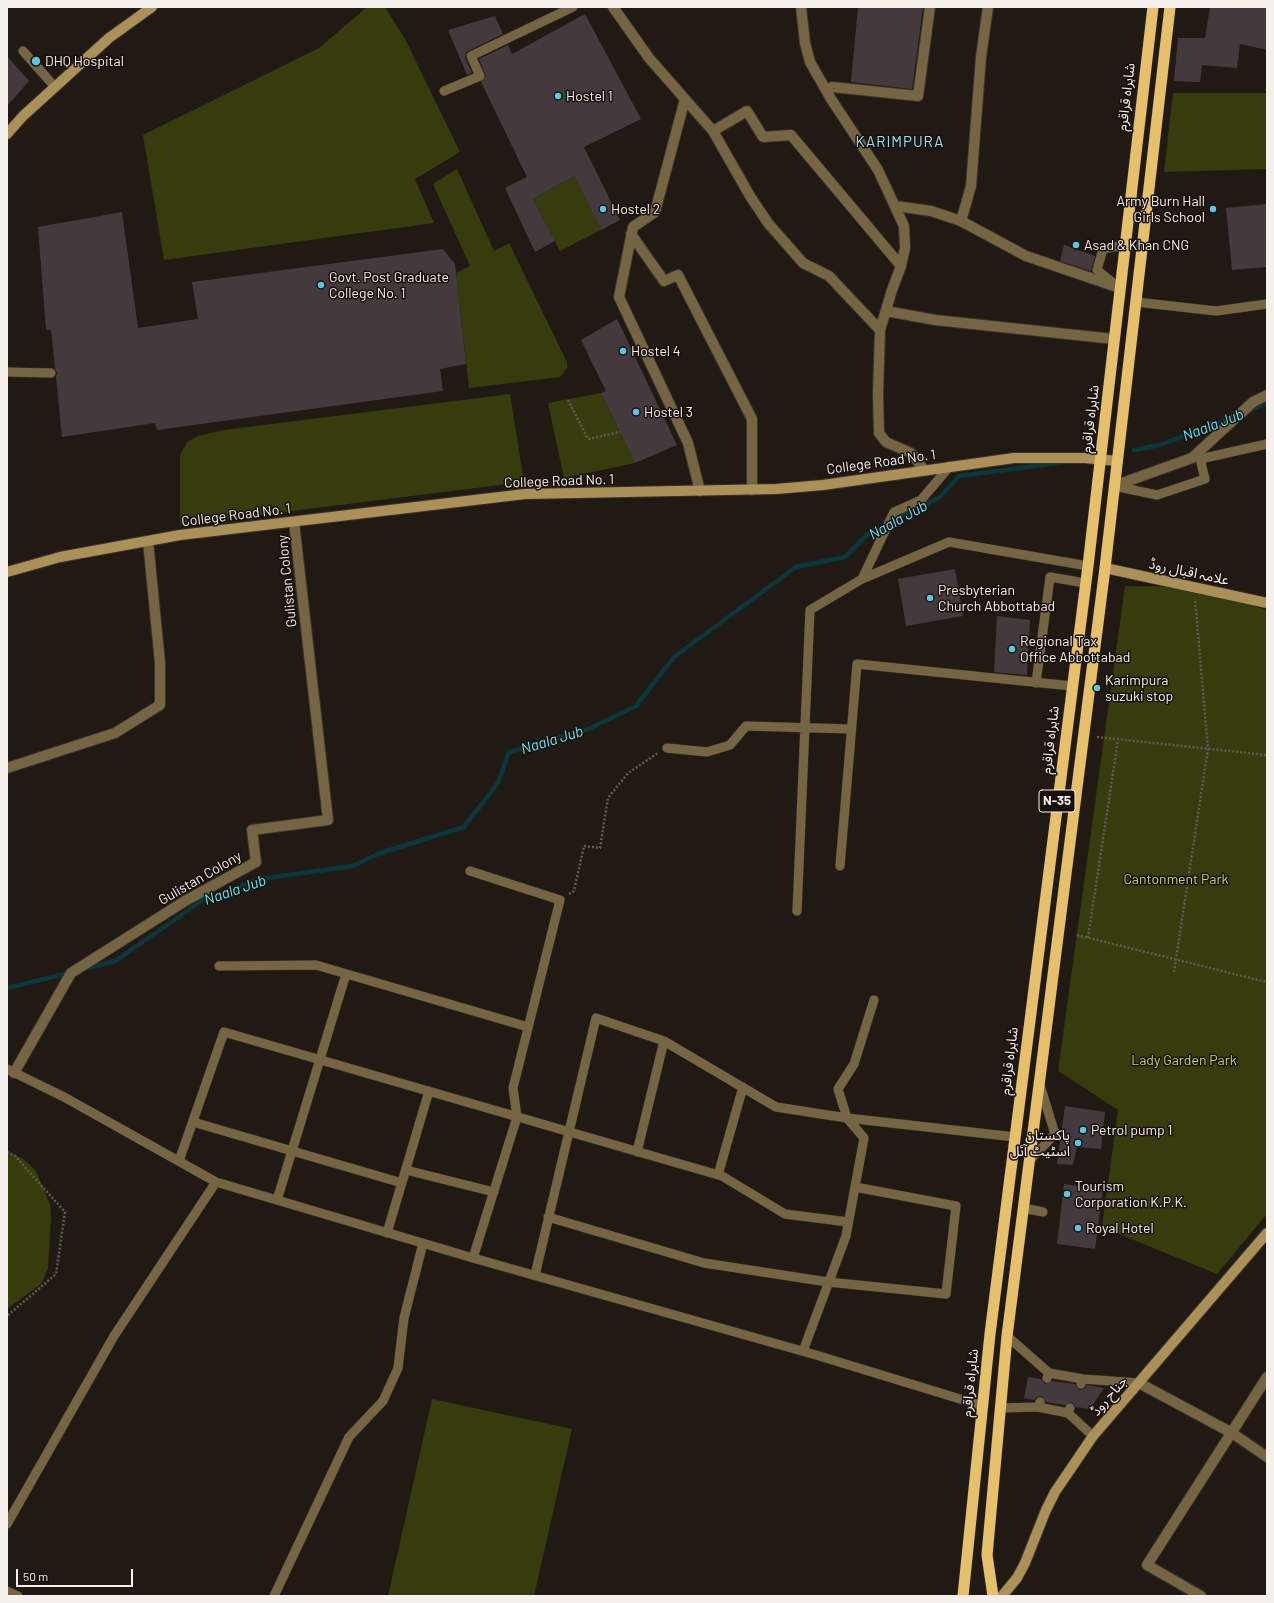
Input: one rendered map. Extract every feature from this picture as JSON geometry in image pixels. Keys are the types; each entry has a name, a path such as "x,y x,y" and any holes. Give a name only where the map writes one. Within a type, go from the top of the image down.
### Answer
{"highway":[{"name":"شاہراہ قراقرم","path":"963,1596 983,1406 1015,1137 1088,566 1152,7"},
{"name":"N-35","path":"993,1596 987,1555 1007,1336 1105,568 1170,7"}],"main road":[{"path":"7,134 23,116 109,38 152,7"},
{"name":"College Road No. 1","path":"7,572 60,557 148,541 525,494 700,492 822,485 1014,458 1100,459 1117,461"},
{"name":"علامہ اقبال روڈ","path":"1105,568 1267,603"},
{"name":"جناح روڈ","path":"1002,1596 1017,1578 1025,1564 1046,1510 1055,1492 1093,1436 1267,1233"}],"street":[{"path":"613,7 649,58 714,131 750,196 768,223 803,263 829,276 880,330"},
{"path":"801,7 810,62 878,170 904,226 905,248 902,266 880,330 878,394 880,433 886,442 911,453 924,470"},
{"path":"828,91 832,87 918,96 930,7"},
{"path":"962,221 971,186 981,57 988,7"},
{"path":"685,99 655,212 633,227 619,297 688,443 700,492"},
{"path":"714,131 747,111 763,137 791,135 902,266"},
{"path":"896,206 931,211 962,221 1026,256 1120,288"},
{"path":"631,234 664,281 678,275 752,418 752,490"},
{"path":"886,311 935,320 1114,339"},
{"path":"1114,486 1192,458 1253,402 1267,395"},
{"name":"Gulistan Colony","path":"11,1071 71,973 185,901 256,862 252,830 328,820 294,522"},
{"path":"7,768 115,733 160,705 160,663 148,541"},
{"path":"1201,1596 1147,1565 1267,1377"},
{"path":"1139,1383 1232,1433 1267,1457"}],"lane":[{"path":"444,92 480,76 471,56 572,7"},
{"path":"23,51 55,87"},
{"path":"1120,288 1097,270 1103,249 1125,245"},
{"path":"1136,302 1216,312 1267,304"},
{"path":"7,372 51,373"},
{"path":"1114,486 1157,495 1205,479 1200,459 1267,444"},
{"path":"862,579 894,512 921,500 950,466"},
{"path":"796,911 810,610 862,579 949,542 1088,566"},
{"path":"1036,683 1050,577 1085,583"},
{"path":"840,866 857,664 1072,686"},
{"path":"667,748 707,752 730,745 746,726 851,729"},
{"path":"470,872 560,900 513,1088 517,1117 472,1258"},
{"path":"219,966 316,965 528,1027"},
{"path":"277,1200 321,1060 346,974"},
{"path":"803,1351 846,1236 864,1138 847,1118 838,1089 854,1064 874,1000"},
{"path":"535,1276 596,1018 664,1041 776,1107 847,1118 1015,1137"},
{"path":"179,1161 224,1032 718,1175 785,1214 848,1222"},
{"path":"637,1152 664,1041"},
{"path":"11,1071 64,1097 216,1182 472,1258 803,1351 983,1406"},
{"path":"1029,1161 1055,1134 1039,1082"},
{"path":"718,1175 743,1087"},
{"path":"387,1233 429,1091"},
{"path":"193,1122 402,1183"},
{"path":"406,1170 494,1192"},
{"path":"7,1524 114,1336 216,1182"},
{"path":"548,1217 704,1263 828,1282 946,1294 956,1206 855,1187"},
{"path":"1023,1208 1043,1212"},
{"path":"274,1596 349,1437 383,1401 398,1368 404,1318 423,1243"},
{"path":"1007,1336 1048,1375 1082,1381 1139,1383"},
{"path":"1000,1408 1039,1404 1069,1410 1093,1436"},
{"path":"7,1591 18,1596"}],"path":[{"path":"568,400 588,439 620,432"},
{"path":"1174,972 1208,749 1194,587"},
{"path":"1103,738 1267,755"},
{"path":"1088,938 1118,740"},
{"path":"560,900 574,891 584,846 600,848 608,798 628,773 667,748"},
{"path":"1077,935 1267,982"},
{"path":"7,1152 15,1156 65,1212 56,1274 7,1316"}],"green space":[{"path":"367,7 385,7 405,39 460,152 415,179 434,223 164,260 143,135 319,48"},
{"path":"1173,93 1267,93 1267,169 1164,172"},
{"path":"457,169 494,251 509,243 567,362 567,368 560,377 469,388 456,273 470,266 433,184"},
{"path":"574,176 601,230 560,251 533,199"},
{"path":"601,393 635,463 564,478 548,403"},
{"path":"510,394 524,482 180,525 180,455 187,442 198,436 224,430"},
{"path":"1125,586 1194,587 1267,610 1267,1214 1217,1274 1102,1227 1118,1110 1058,1071"},
{"path":"7,1151 25,1160 36,1171 50,1204 51,1219 48,1268 41,1284 7,1309"},
{"path":"432,1399 572,1429 534,1596 388,1596"}],"building":[{"path":"858,7 923,7 912,89 851,82"},
{"path":"1210,7 1267,7 1267,50 1240,44 1237,68 1202,65 1200,82 1174,81 1178,38 1205,38"},
{"name":"Hostel 1","path":"585,14 641,119 584,147 620,220 601,230 574,176 533,199 555,241 535,252 505,188 527,177 481,82 486,76 479,59 508,45 512,54"},
{"path":"495,16 503,34 466,52 465,58 472,73 467,75 448,30"},
{"path":"7,56 29,81 7,106"},
{"path":"1267,204 1267,267 1232,270 1226,208"},
{"path":"122,212 138,328 198,319 192,282 443,249 455,264 466,364 440,369 443,391 157,430 155,423 62,437 56,377 57,373 55,368 51,330 46,330 38,227"},
{"path":"1064,245 1095,256 1091,271 1060,261"},
{"name":"Hostel 3","path":"617,319 677,445 635,463 601,393 606,391 581,340"},
{"name":"Presbyterian Church Abbottabad","path":"955,569 963,616 906,626 898,579"},
{"name":"Regional Tax Office Abbottabad","path":"997,616 1030,620 1027,675 994,672"},
{"name":"Petrol pump 1","path":"1065,1106 1105,1112 1101,1149 1077,1147 1073,1165 1057,1164"},
{"name":"Royal Hotel","path":"1064,1184 1103,1189 1095,1249 1057,1244"},
{"path":"1028,1377 1041,1379 1045,1384 1052,1381 1075,1384 1079,1390 1084,1389 1087,1385 1104,1388 1090,1409 1076,1407 1072,1402 1065,1405 1046,1402 1042,1396 1037,1397 1034,1400 1024,1398"}],"waterway":[{"name":"Naala Jub","path":"1247,412 1267,402"},
{"name":"Naala Jub","path":"1134,450 1160,445 1229,419"},
{"name":"Naala Jub","path":"84,969 115,961 203,900 260,879 353,866 380,853 464,827 498,783 509,752 586,730 636,706 674,657 796,567 845,557 870,532 940,497 959,476 1066,462"},
{"name":"Naala Jub","path":"7,988 69,973"}],"place":[{"name":"DHQ Hospital","path":"36,61"},
{"name":"Hostel 1","path":"558,96"},
{"name":"Hostel 2","path":"603,209"},
{"name":"Army Burn Hall Girls School","path":"1213,209"},
{"name":"Asad & Khan CNG","path":"1076,245"},
{"name":"Govt. Post Graduate College No. 1","path":"321,285"},
{"name":"Hostel 4","path":"623,351"},
{"name":"Hostel 3","path":"636,412"},
{"name":"Presbyterian Church Abbottabad","path":"930,598"},
{"name":"Regional Tax Office Abbottabad","path":"1012,649"},
{"name":"Karimpura suzuki stop","path":"1097,688"},
{"name":"Petrol pump 1","path":"1083,1130"},
{"name":"پاکستان اسٹیٹ آئل","path":"1078,1143"},
{"name":"Tourism Corporation K.P.K.","path":"1067,1194"},
{"name":"Royal Hotel","path":"1078,1228"}],"district":[{"name":"KARIMPURA","path":"900,142"}],"park label":[{"name":"Cantonment Park","path":"1176,879"},
{"name":"Lady Garden Park","path":"1184,1060"}]}
